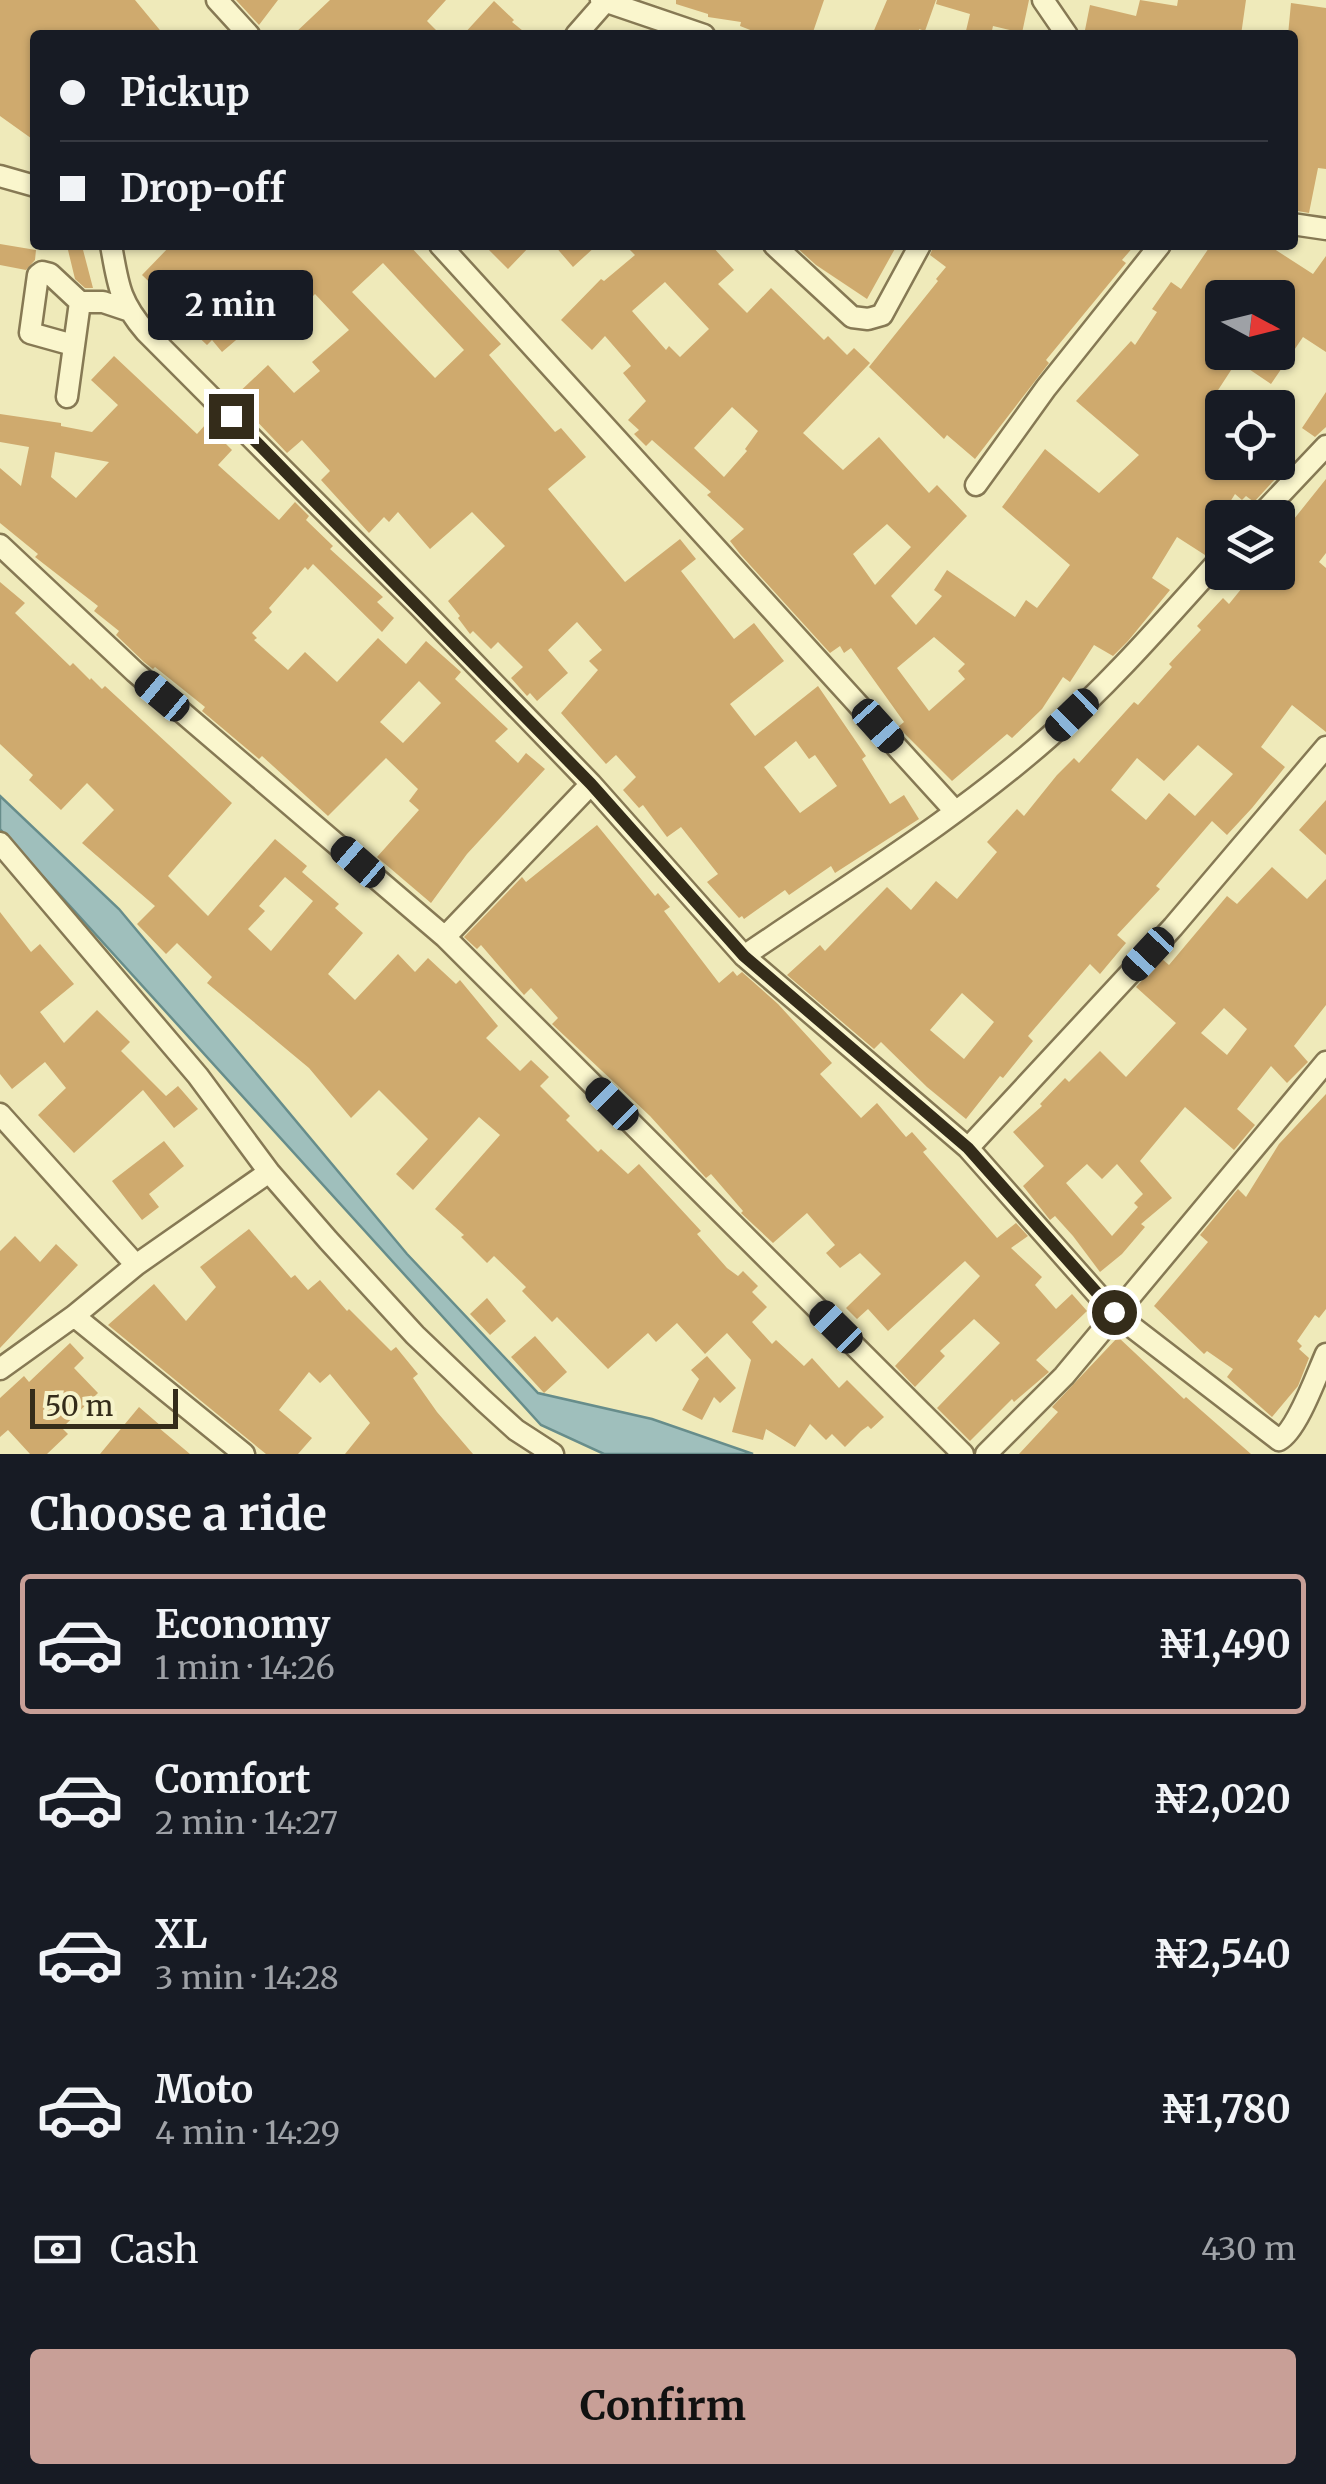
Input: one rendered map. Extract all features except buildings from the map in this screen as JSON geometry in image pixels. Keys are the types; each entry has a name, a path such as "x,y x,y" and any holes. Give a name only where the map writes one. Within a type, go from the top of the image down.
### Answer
{"street":[{"path":"217,0 244,30"},
{"path":"1043,0 1063,30"},
{"path":"580,30 603,1 689,30"},
{"path":"0,176 30,185"},
{"path":"1298,225 1326,229"},
{"path":"112,250 118,291 127,310 591,784 744,956 968,1148 1114,1312 1279,1440 1286,1437 1296,1419 1326,1354"},
{"path":"445,250 956,811"},
{"path":"779,250 852,317 868,319 882,316 917,250"},
{"path":"976,485 1046,388 1156,250"},
{"path":"73,345 30,333 38,275 42,272 50,274 80,302 103,302 127,310"},
{"path":"67,396 80,302"},
{"path":"1275,500 1326,446"},
{"path":"0,545 135,672 444,937 962,1454"},
{"path":"744,956 956,811 1047,739 1122,668 1205,576"},
{"path":"968,1148 1173,926 1326,747"},
{"path":"444,937 591,784"},
{"path":"0,843 198,1076 269,1172 415,1334 516,1430 552,1454"},
{"path":"986,1454 1064,1376 1326,1062"},
{"path":"0,1114 136,1265"},
{"path":"0,1370 136,1265 269,1172"},
{"path":"74,1316 244,1454"}],"water":[{"path":"0,796 119,909 407,1254 538,1393 652,1419 753,1454 604,1454 541,1425 0,829"}],"route":[{"path":"231,416 591,784 744,956 968,1148 1114,1312"}]}
